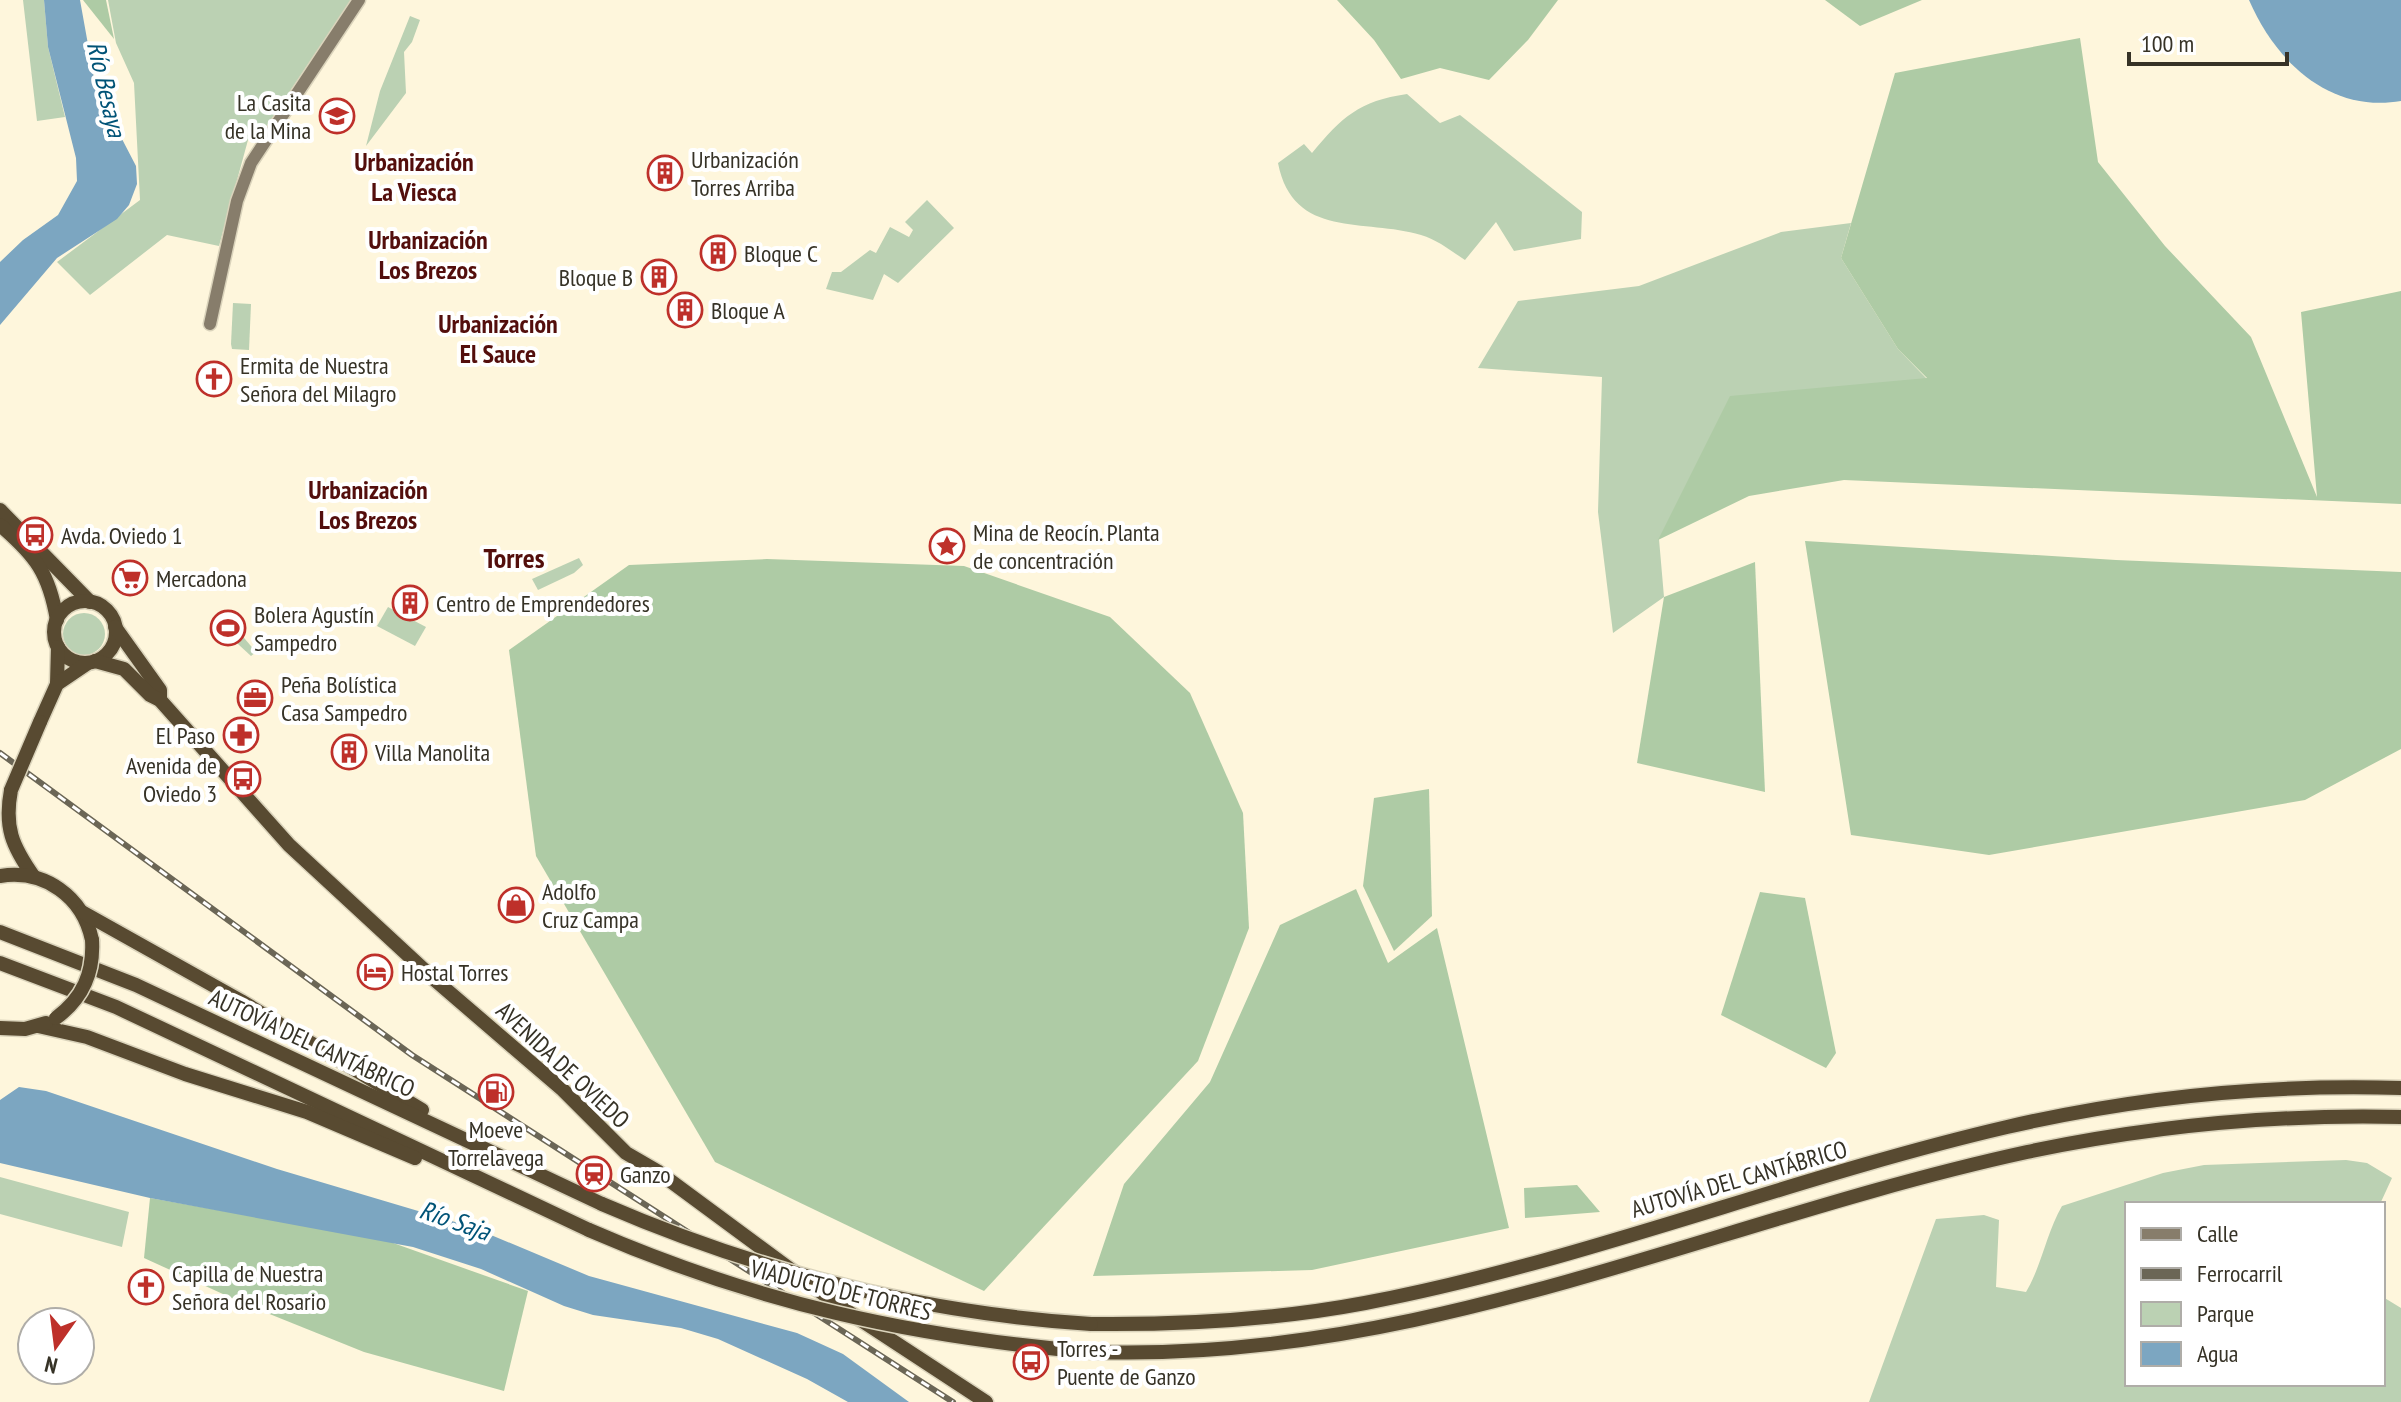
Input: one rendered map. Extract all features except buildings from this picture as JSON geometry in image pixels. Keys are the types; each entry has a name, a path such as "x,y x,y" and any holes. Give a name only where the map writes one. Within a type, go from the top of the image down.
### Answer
{"highway":[{"path":"0,510 90,602 108,612 115,627 110,650 57,684"},
{"path":"0,525 46,575 57,620 54,636 58,647 57,684 0,815"},
{"path":"57,620 70,605 90,602"},
{"name":"AVENIDA DE OVIEDO","path":"115,627 160,690 160,700"},
{"path":"58,647 73,661 92,662"},
{"name":"AVENIDA DE OVIEDO","path":"92,662 124,669 150,695 160,700 285,842 435,980 563,1090 626,1153 657,1171 844,1309 986,1402"},
{"path":"11,790 7,820 10,838 34,877"},
{"path":"0,876 34,877 62,890 82,912 241,1001 385,1090 599,1203"},
{"path":"38,1026 56,1018 78,997 88,980 92,940 82,912"},
{"name":"AUTOVÍA DEL CANTÁBRICO","path":"0,932 136,985 599,1203"},
{"name":"AUTOVÍA DEL CANTÁBRICO","path":"0,963 116,1007 589,1230"},
{"path":"0,1028 38,1026 87,1037 185,1074 307,1112 589,1230"},
{"name":"AUTOVÍA DEL CANTÁBRICO","path":"1091,1324 1182,1323 1268,1317 1405,1295 1923,1148 2089,1111 2211,1094 2401,1088"},
{"name":"AUTOVÍA DEL CANTÁBRICO","path":"1092,1352 1163,1353 1260,1347 1421,1321 1939,1175 2093,1140 2216,1123 2401,1117"},
{"name":"VIADUCTO DE TORRES","path":"599,1203 722,1252 836,1287 971,1312 1091,1324"},
{"name":"VIADUCTO DE TORRES","path":"589,1230 708,1277 837,1316 942,1337 1092,1352"}],"street":[{"path":"210,324 237,201 251,163 359,0"}],"green space":[{"path":"23,0 44,0 48,47 65,117 37,121"},
{"path":"83,0 106,0 114,39"},
{"path":"108,0 351,0 266,127 258,126 248,140 219,246 167,235 90,295 57,262 140,200 134,83 116,43"},
{"path":"1337,0 1558,0 1528,40 1489,80 1440,68 1401,79 1374,40"},
{"path":"1825,0 1922,0 1860,26"},
{"path":"410,16 420,20 412,42 404,52 406,93 366,146 380,91"},
{"path":"2080,38 2098,162 2165,246 2251,337 2317,497 2301,312 2401,291 2401,504 1844,480 1749,496 1658,540 1730,396 1927,378 1898,349 1841,258 1895,73"},
{"path":"1407,94 1440,123 1460,115 1582,212 1581,239 1514,251 1496,222 1465,260 1421,235 1334,222 1315,215 1299,204 1286,188 1278,163 1304,144 1312,153 1343,120 1364,106"},
{"path":"927,200 954,228 898,283 884,274 873,300 826,289 832,272 841,272 870,250 876,253 890,227 909,237 913,230 905,222"},
{"path":"1851,223 1841,258 1898,349 1927,379 1659,539 1664,597 1613,633 1598,512 1602,377 1478,368 1518,301 1639,286 1781,232"},
{"path":"233,303 251,304 249,350 232,349"},
{"path":"1805,541 2116,560 2401,572 2401,749 2305,800 1989,855 1851,835"},
{"path":"579,558 583,565 574,573 538,590 532,579"},
{"path":"767,559 964,566 1110,617 1190,693 1243,813 1249,928 1198,1061 984,1291 715,1162 536,856 509,650 629,565"},
{"path":"1755,562 1765,792 1637,763 1664,597"},
{"path":"388,607 426,627 415,646 377,626"},
{"name":"Bolera Agustín Sampedro","path":"222,612 256,652 251,656 213,621"},
{"path":"84,613 99,619 105,634 99,649 84,655 69,649 63,634 69,619"},
{"path":"1429,789 1432,916 1394,951 1363,886 1374,798"},
{"path":"1356,889 1388,963 1437,928 1509,1228 1312,1270 1093,1276 1124,1184 1210,1082 1280,925"},
{"path":"1760,892 1805,898 1836,1053 1826,1068 1721,1015"},
{"path":"2346,1160 2367,1163 2392,1178 2381,1202 2125,1202 2125,1386 2385,1386 2385,1298 2401,1308 2401,1402 1869,1402 1936,1219 1984,1215 1999,1220 1996,1287 2026,1292 2062,1206 2163,1173 2204,1165"},
{"path":"0,1177 129,1212 122,1247 0,1214"},
{"path":"1577,1185 1600,1212 1525,1218 1524,1188"},
{"path":"150,1198 382,1239 528,1291 504,1391 364,1352 247,1305 144,1258"}],"water":[{"path":"44,0 80,0 96,89 136,166 137,184 129,205 117,219 57,258 0,325 0,262 23,240 58,215 77,181 76,158 48,47"},
{"path":"2249,0 2401,0 2401,101 2375,103 2351,99 2328,91 2308,78 2274,44"},
{"path":"19,1087 46,1091 277,1169 472,1227 589,1276 797,1333 843,1354 909,1402 848,1402 807,1379 718,1339 681,1328 593,1315 564,1306 481,1269 413,1247 150,1198 0,1163 0,1100"}],"railway":[{"path":"0,753 412,1055 953,1402"}],"place":[{"name":"La Casita de la Mina","path":"337,116"},
{"name":"Urbanización Torres Arriba","path":"665,173"},
{"name":"Bloque C","path":"718,253"},
{"name":"Bloque B","path":"659,277"},
{"name":"Bloque A","path":"685,310"},
{"name":"Ermita de Nuestra Señora del Milagro","path":"214,379"},
{"name":"Avda. Oviedo 1","path":"35,535"},
{"name":"Mina de Reocín. Planta de concentración","path":"947,546"},
{"name":"Mercadona","path":"130,578"},
{"name":"Centro de Emprendedores","path":"410,603"},
{"name":"Bolera Agustín Sampedro","path":"228,628"},
{"name":"Peña Bolística Casa Sampedro","path":"255,698"},
{"name":"El Paso","path":"241,735"},
{"name":"Villa Manolita","path":"349,752"},
{"name":"Avenida de Oviedo 3","path":"243,779"},
{"name":"Adolfo Cruz Campa","path":"516,905"},
{"name":"Hostal Torres","path":"375,972"},
{"name":"Moeve Torrelavega","path":"496,1092"},
{"name":"Ganzo","path":"594,1174"},
{"name":"Capilla de Nuestra Señora del Rosario","path":"146,1287"},
{"name":"Torres - Puente de Ganzo","path":"1031,1362"}],"district":[{"name":"Urbanización La Viesca","path":"414,176"},
{"name":"Urbanización Los Brezos","path":"428,254"},
{"name":"Urbanización El Sauce","path":"498,338"},
{"name":"Urbanización Los Brezos","path":"368,504"},
{"name":"Torres","path":"514,557"}],"water label":[{"name":"Río Besaya","path":"107,89"},
{"name":"Río Saja","path":"455,1220"}]}
